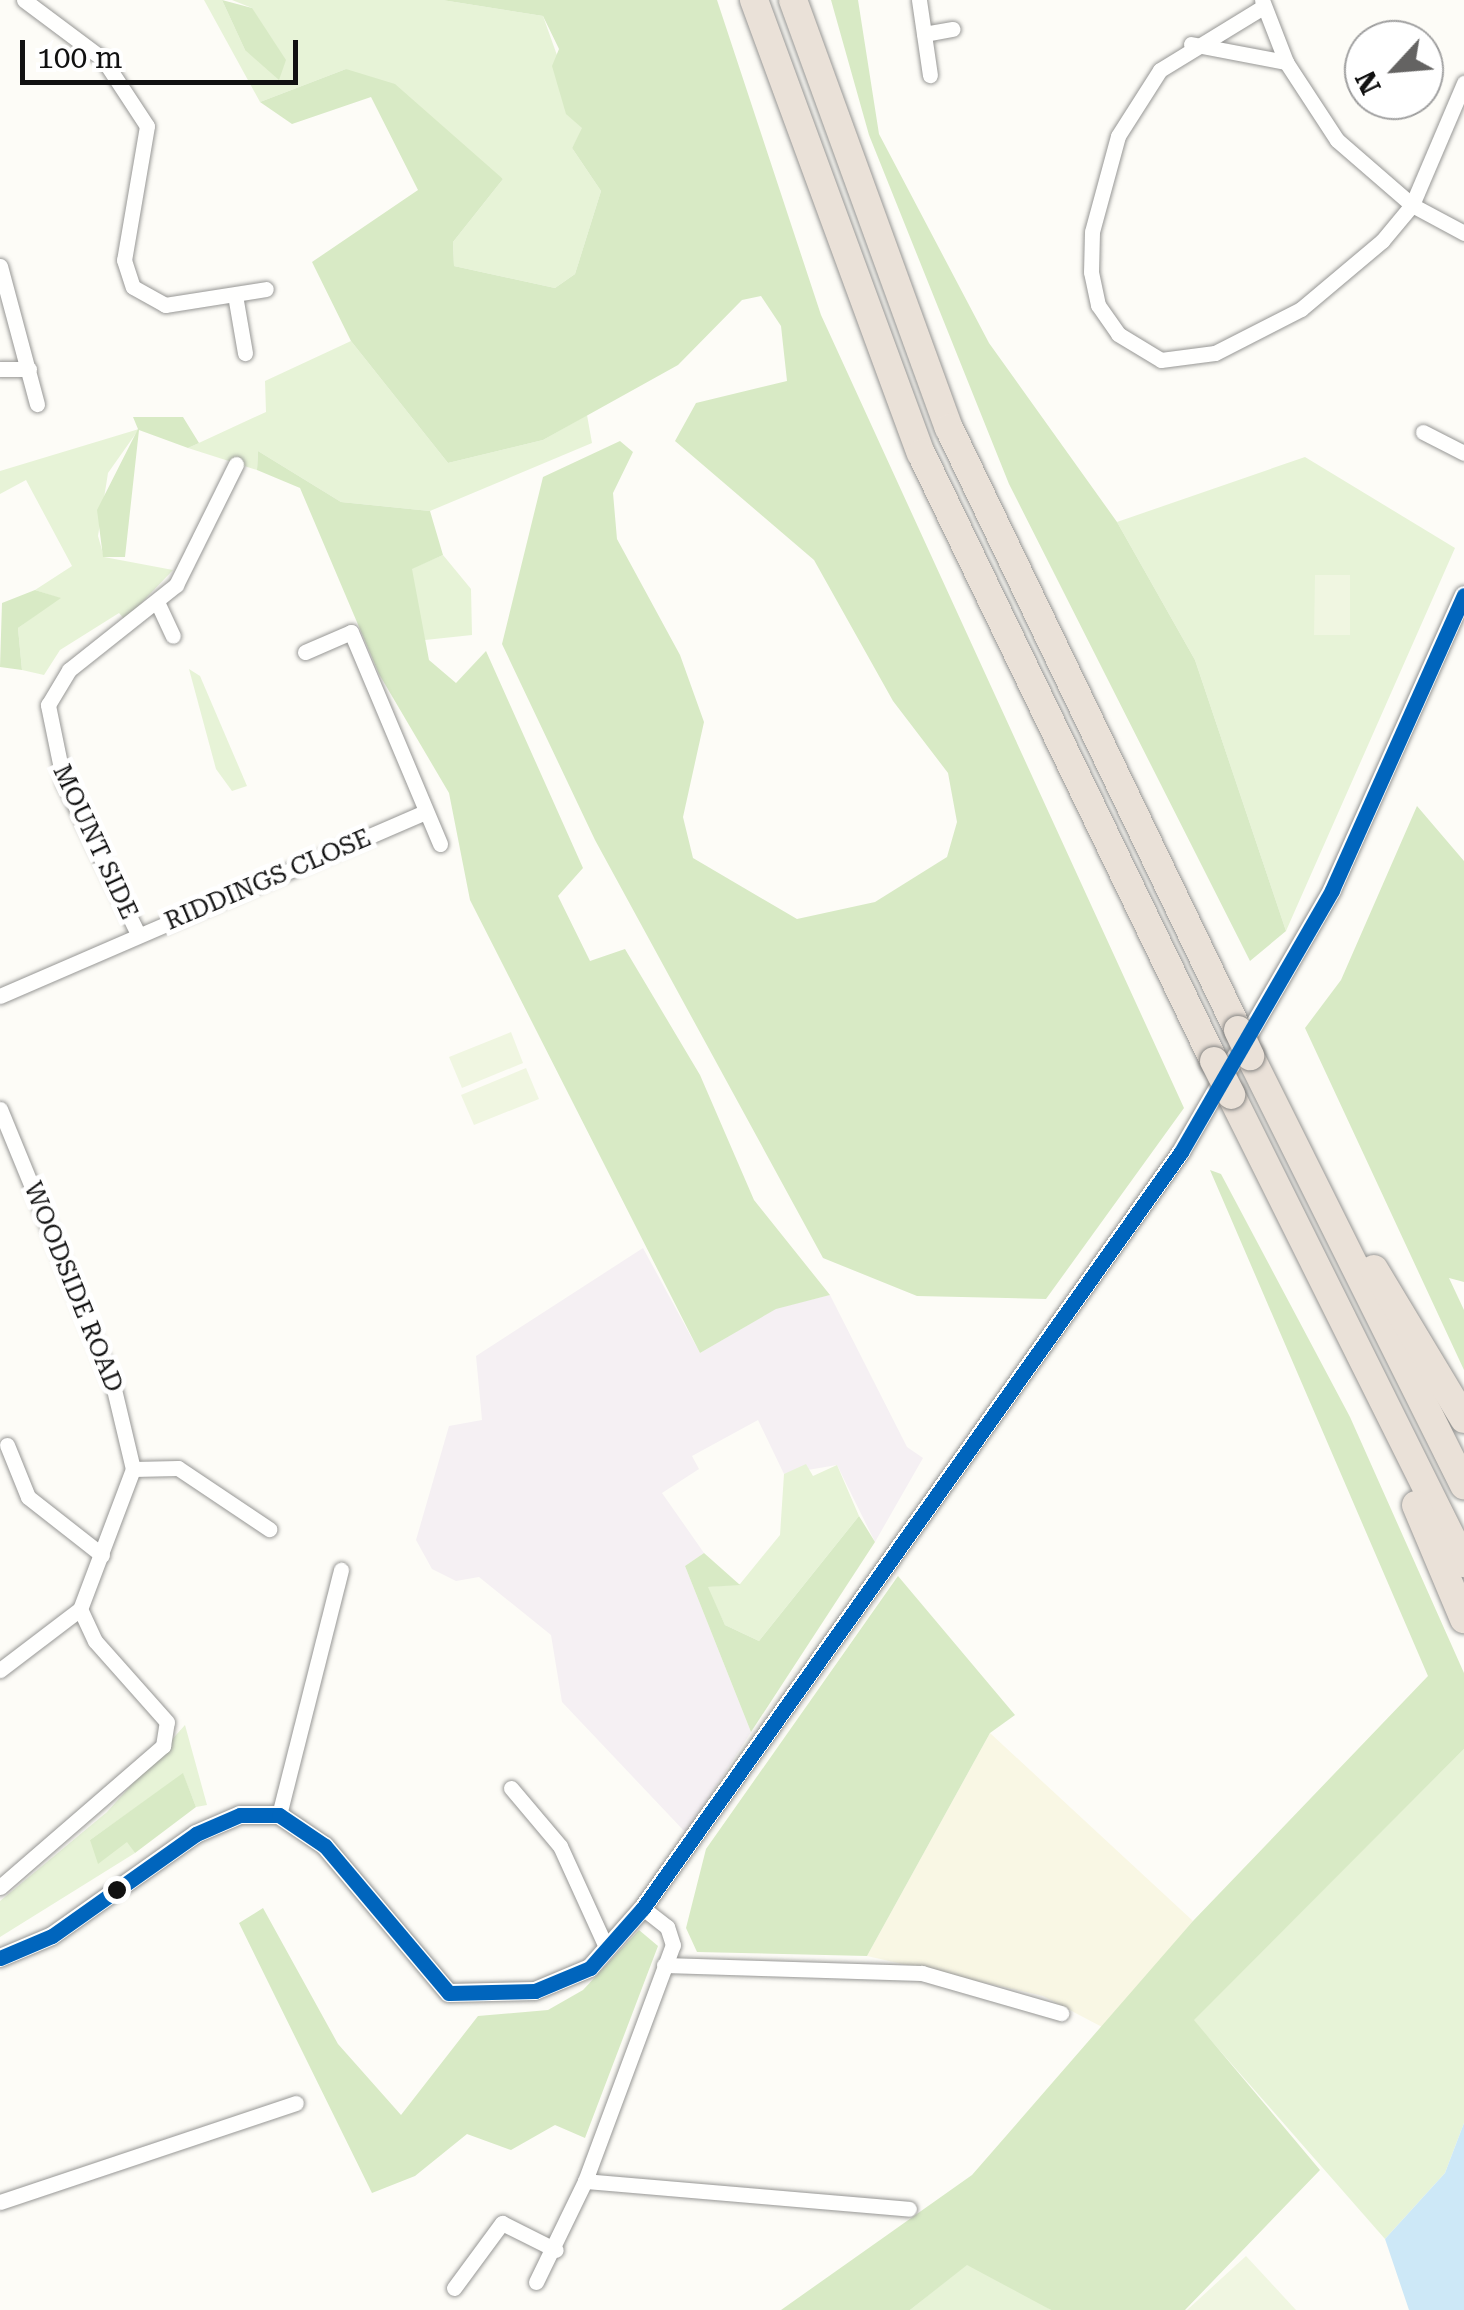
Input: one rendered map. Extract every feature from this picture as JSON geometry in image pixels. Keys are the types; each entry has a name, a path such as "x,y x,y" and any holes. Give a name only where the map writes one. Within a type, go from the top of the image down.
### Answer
{"highway":[{"path":"754,0 921,453 1214,1061 1464,1563"},
{"path":"793,0 949,428 1255,1065 1464,1486"},
{"path":"1255,1065 1464,1419"},
{"path":"1315,1265 1464,1619"}],"street":[{"path":"24,0 103,59 147,126 124,260 132,287 164,304 266,290"},
{"path":"920,0 930,75"},
{"path":"1464,83 1412,204 1301,309 1190,362 1139,349 1098,306 1092,232 1118,136 1160,70 1190,44 1263,3 1286,62 1337,140 1412,204 1464,234"},
{"path":"924,34 953,28"},
{"path":"1190,44 1286,62"},
{"path":"0,266 37,404"},
{"path":"234,295 245,353"},
{"path":"0,370 29,369"},
{"path":"1423,432 1464,454"},
{"name":"MOUNT SIDE","path":"138,934 64,782 46,719 56,682 158,604 204,541 236,464"},
{"path":"0,1958 52,1936 196,1834 240,1815 279,1815 326,1846 449,1993 535,1991 590,1968 643,1908 1181,1152 1332,890 1464,595"},
{"path":"158,604 173,636"},
{"path":"305,652 350,632 440,844"},
{"name":"RIDDINGS CLOSE","path":"0,996 426,812"},
{"name":"WOODSIDE ROAD","path":"0,1109 113,1385 134,1469"},
{"path":"7,1445 28,1497 102,1555"},
{"path":"0,1670 80,1609 134,1469 178,1468 269,1529"},
{"path":"279,1815 341,1570"},
{"path":"0,1888 163,1746 167,1722 95,1641 80,1609"},
{"path":"512,1788 560,1846 607,1948"},
{"path":"536,2282 556,2250 585,2181 664,1965 672,1934 643,1908"},
{"path":"664,1965 922,1973 1060,2013"},
{"path":"0,2202 296,2104"},
{"path":"585,2181 909,2209"},
{"path":"454,2288 502,2223 556,2250"}],"shaded area":[{"path":"643,1248 700,1353 777,1308 830,1295 907,1447 923,1458 875,1542 837,1465 784,1474 758,1420 692,1456 699,1469 662,1493 704,1553 685,1566 751,1732 686,1833 562,1702 551,1635 479,1577 456,1581 432,1569 416,1540 449,1426 482,1420 476,1356"},
{"path":"990,1733 1193,1921 1104,2028 1043,1996 867,1956"}],"green space":[{"path":"204,0 222,0 245,50 252,8 232,0 442,0 543,16 583,128 572,148 601,191 575,274 555,288 454,266 453,242 503,179 346,69 260,102"},
{"path":"222,0 252,8 286,60 279,80 245,50"},
{"path":"442,0 717,0 821,315 1184,1108 1046,1299 917,1296 823,1258 595,840 502,644 543,477 620,441 633,452 613,493 617,539 680,655 704,722 683,817 693,858 797,919 875,902 947,857 957,822 948,773 893,701 814,560 675,441 696,403 787,381 781,326 761,296 742,300 678,365 543,440 448,463 351,341 312,262 418,190 371,97 292,124 260,102 346,69 395,84 503,179 453,242 454,266 555,288 575,274 601,191 572,148 582,128 566,114 552,66 559,49 543,16"},
{"path":"831,0 858,0 879,134 989,343 1117,522 1195,660 1286,931 1250,961 1009,484 869,135"},
{"path":"351,341 448,463 543,440 587,415 592,443 430,511 341,502 258,451 257,470 188,448 266,412 265,381"},
{"path":"133,417 183,417 199,443 188,448 139,430 125,557 103,557 97,510 138,429"},
{"path":"139,429 108,473 98,536 104,557 173,570 125,620 119,613 60,650 44,675 22,670 18,628 59,598 35,590 72,566 26,480 0,494 0,471"},
{"path":"258,451 341,502 430,511 443,555 412,569 429,660 456,683 486,651 583,868 558,896 590,961 625,949 700,1075 754,1200 830,1295 776,1309 700,1353 470,900 449,793 379,674 300,488 257,470"},
{"path":"1305,457 1455,548 1286,931 1195,660 1117,522"},
{"path":"443,555 471,589 472,635 425,640 408,570"},
{"path":"1315,575 1350,575 1350,635 1314,635"},
{"path":"35,590 61,598 18,628 22,670 0,667 2,603"},
{"path":"189,669 200,676 247,786 232,791 216,769"},
{"path":"1417,806 1464,861 1464,1282 1449,1278 1464,1310 1464,1370 1305,1028 1341,980"},
{"path":"511,1032 523,1063 462,1088 449,1057"},
{"path":"526,1068 539,1099 474,1125 461,1095"},
{"path":"1210,1170 1221,1174 1350,1417 1464,1673 1464,1749 1194,2020 1320,2170 1185,2310 1051,2310 967,2265 910,2310 781,2310 972,2175 1193,1921 1428,1676"},
{"path":"806,1464 813,1476 837,1465 859,1516 759,1641 725,1625 707,1587 740,1584 780,1535 784,1474"},
{"path":"859,1516 875,1542 751,1732 685,1566 704,1553 740,1585 708,1587 725,1625 759,1641"},
{"path":"898,1576 1015,1715 990,1733 867,1956 697,1952 686,1928 706,1849"},
{"path":"185,1725 207,1805 196,1807 183,1774 90,1840 128,1841 135,1853 0,1937 0,1901 107,1812"},
{"path":"1464,1749 1464,2123 1445,2173 1385,2239 1193,2020"},
{"path":"183,1773 196,1807 135,1853 127,1842 98,1864 90,1840"},
{"path":"263,1908 338,2044 401,2115 478,2016 548,2010 583,1990 639,1930 658,1946 585,2138 555,2125 511,2150 467,2134 415,2176 372,2193 239,1923"},
{"path":"1246,2256 1296,2310 1187,2310"},
{"path":"967,2264 1010,2282 1051,2310 910,2310"}],"water":[{"path":"1464,2123 1464,2310 1409,2310 1385,2239 1445,2173"}],"transit line":[{"path":"0,1958 52,1936 196,1834 240,1815 279,1815 325,1846 449,1993 535,1991 590,1968 643,1908 1181,1152 1332,890 1464,595"}]}
